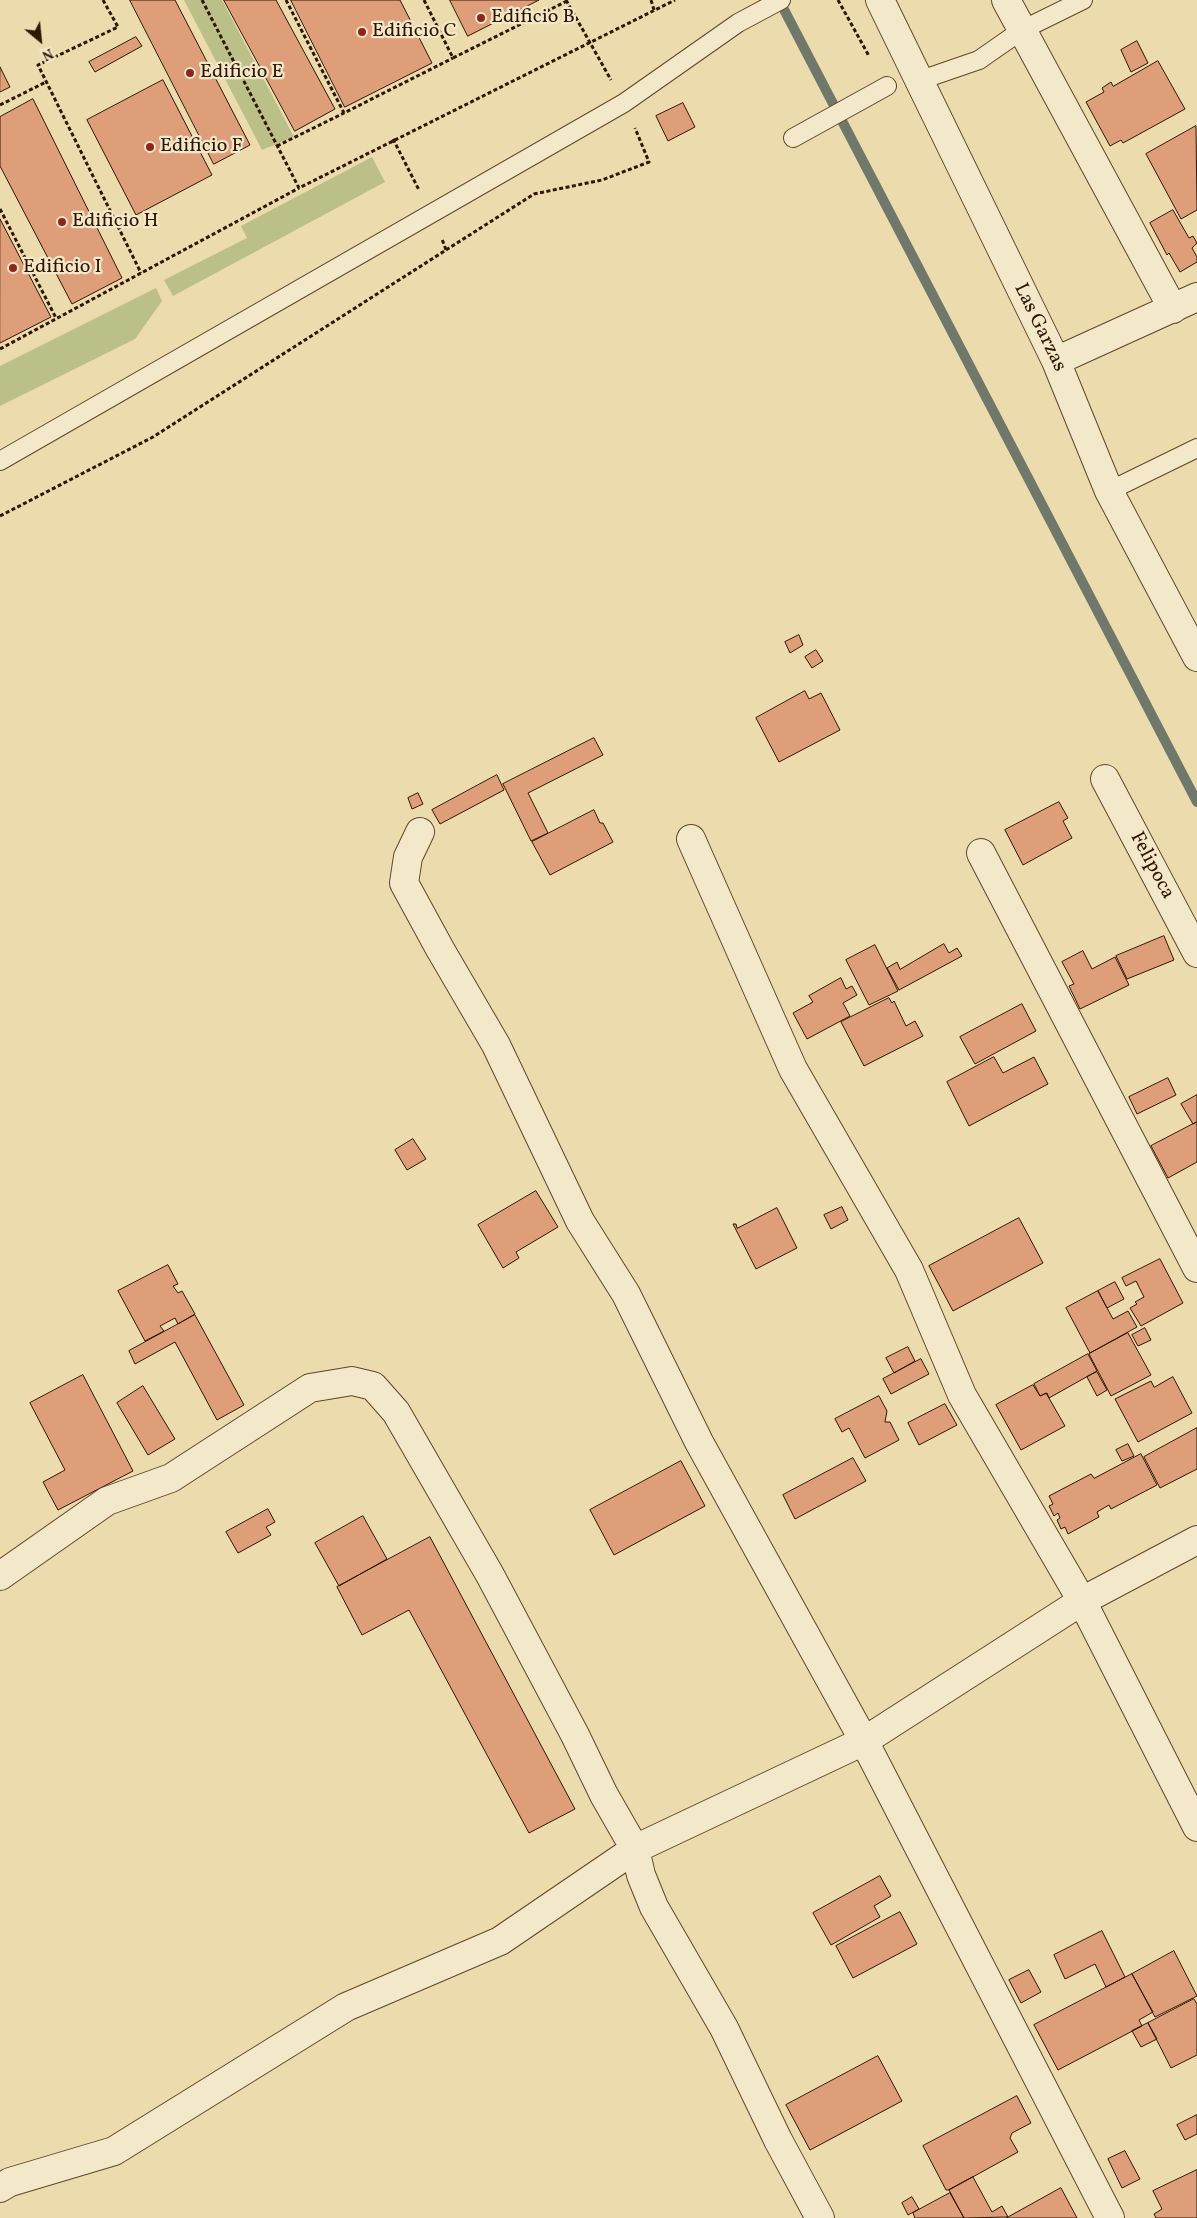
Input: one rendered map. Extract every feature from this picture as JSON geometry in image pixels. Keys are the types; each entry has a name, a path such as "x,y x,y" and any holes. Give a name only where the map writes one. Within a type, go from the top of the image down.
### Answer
{"street":[{"name":"Las Garzas","path":"880,0 1056,361 1109,491 1197,657"},
{"path":"1006,0 1185,303 1056,361"},
{"name":"Felipoca","path":"1105,779 1197,953"},
{"path":"420,832 408,857 404,883 496,1045 580,1221 626,1294 699,1442 864,1741 1110,2218"},
{"path":"692,839 793,1069 909,1270 962,1395 1082,1601 1197,1827"},
{"path":"981,853 1197,1268"},
{"path":"0,1576 107,1501 170,1478 310,1388 352,1380 373,1386 396,1412 490,1575 575,1735 604,1795 635,1849 640,1875 654,1907 724,2028 778,2140 820,2218"},
{"path":"0,2188 10,2182 114,2151 346,2006 500,1942 635,1849 864,1741 1082,1601 1197,1540"}],"lane":[{"path":"0,461 624,103 738,23 781,0"},
{"path":"918,81 979,60 1022,30 1083,0"},
{"path":"793,138 886,86"},
{"path":"1109,491 1197,448"}],"path":[{"path":"103,0 118,27 38,65 141,272"},
{"path":"202,0 299,188"},
{"path":"286,0 344,113"},
{"path":"424,0 452,58"},
{"path":"277,146 566,0 588,42"},
{"path":"651,0 654,10"},
{"path":"0,349 393,139 675,0"},
{"path":"838,0 886,86"},
{"path":"0,105 46,82"},
{"path":"0,516 153,437 446,250 431,213 393,139"},
{"path":"0,209 56,318"}],"green space":[{"path":"184,0 222,0 294,137 262,150"},
{"path":"372,157 385,182 173,296 164,280 247,238 241,226"},
{"path":"156,288 162,301 135,339 0,406 0,366"}],"building":[{"name":"Edificio E","path":"130,0 175,0 250,145 214,164"},
{"path":"224,0 276,0 335,109 295,131"},
{"name":"Edificio C","path":"291,0 400,0 432,63 345,107"},
{"name":"Edificio B","path":"450,0 539,0 468,36"},
{"path":"136,37 142,46 95,72 89,62"},
{"path":"1137,41 1148,63 1131,72 1121,50"},
{"path":"1158,61 1185,109 1123,143 1121,140 1110,146 1086,102 1104,92 1102,88 1111,82 1113,86"},
{"path":"0,67 10,87 0,92"},
{"name":"Edificio F","path":"163,80 212,175 136,215 87,120"},
{"name":"Edificio H","path":"33,99 122,278 72,304 0,166 0,117"},
{"path":"683,103 695,127 668,141 656,116"},
{"path":"1196,126 1197,210 1181,219 1146,154"},
{"path":"1173,210 1189,238 1193,236 1197,243 1192,248 1197,257 1197,262 1180,272 1169,253 1167,255 1150,223"},
{"name":"Edificio I","path":"0,219 51,317 0,343"},
{"path":"799,635 803,645 790,653 785,642"},
{"path":"816,650 823,661 812,668 805,657"},
{"path":"805,691 809,699 821,693 840,730 779,762 756,718"},
{"path":"594,738 603,755 528,793 548,833 531,841 503,784"},
{"path":"497,775 504,790 440,824 432,810"},
{"path":"418,793 423,804 412,809 408,798"},
{"path":"1059,802 1068,818 1063,821 1072,838 1023,865 1005,830"},
{"path":"594,810 613,842 550,875 532,842"},
{"path":"1164,936 1174,960 1127,979 1116,956"},
{"path":"944,944 949,953 957,948 962,956 899,990 887,968 897,962 900,969"},
{"path":"875,945 898,991 869,1005 846,960"},
{"path":"1083,951 1092,969 1115,957 1129,985 1080,1009 1069,986 1074,984 1062,962"},
{"path":"841,978 846,989 852,986 857,995 843,1003 850,1016 807,1039 793,1013 813,1002 809,996"},
{"path":"889,998 892,1003 894,1001 906,1026 915,1021 923,1036 864,1066 841,1022"},
{"path":"1022,1004 1036,1031 975,1064 960,1037"},
{"path":"994,1057 1003,1073 1034,1057 1048,1084 969,1126 947,1082"},
{"path":"1168,1078 1176,1095 1137,1114 1129,1097"},
{"path":"1197,1095 1197,1122 1193,1124 1181,1104"},
{"path":"1197,1122 1197,1162 1168,1178 1151,1146"},
{"path":"413,1139 426,1159 407,1170 395,1150"},
{"path":"536,1191 558,1227 516,1252 519,1258 503,1268 478,1225"},
{"path":"842,1207 848,1220 831,1229 824,1215"},
{"path":"777,1208 797,1248 756,1269 733,1224 736,1224 737,1228"},
{"path":"1019,1218 1043,1263 953,1311 929,1266"},
{"path":"1160,1259 1183,1303 1141,1326 1130,1308 1137,1304 1135,1302 1144,1297 1136,1281 1126,1286 1122,1278"},
{"path":"168,1265 178,1284 173,1286 178,1293 182,1291 195,1314 178,1324 175,1318 160,1326 164,1331 145,1341 118,1291"},
{"path":"1115,1282 1124,1299 1107,1308 1098,1291"},
{"path":"1098,1291 1113,1319 1128,1311 1137,1327 1090,1353 1066,1308"},
{"path":"195,1315 244,1405 217,1420 175,1342 135,1364 129,1351"},
{"path":"1145,1328 1151,1340 1138,1346 1132,1335"},
{"path":"1128,1333 1151,1375 1111,1396 1089,1354"},
{"path":"908,1347 915,1361 894,1373 886,1358"},
{"path":"1088,1354 1097,1371 1049,1398 1047,1393 1040,1396 1034,1384"},
{"path":"921,1359 929,1374 891,1394 883,1379"},
{"path":"1097,1372 1107,1390 1097,1396 1087,1377"},
{"path":"83,1375 133,1471 58,1510 43,1482 65,1470 30,1403"},
{"path":"1173,1377 1192,1413 1138,1442 1115,1399 1151,1381 1154,1387"},
{"path":"1033,1385 1040,1396 1046,1393 1065,1426 1021,1450 996,1405"},
{"path":"143,1386 175,1439 148,1455 117,1403"},
{"path":"879,1396 887,1411 885,1422 890,1422 899,1440 865,1458 849,1428 842,1432 835,1419"},
{"path":"945,1404 957,1425 919,1445 908,1423"},
{"path":"1197,1428 1197,1469 1160,1488 1144,1457"},
{"path":"1128,1444 1134,1456 1122,1461 1116,1450"},
{"path":"1141,1454 1157,1485 1111,1509 1109,1505 1097,1512 1099,1517 1068,1534 1065,1527 1061,1529 1057,1520 1060,1518 1058,1513 1054,1516 1049,1506 1053,1504 1049,1496 1091,1474 1094,1478"},
{"path":"853,1458 866,1481 795,1519 783,1495"},
{"path":"681,1461 705,1506 614,1555 590,1510"},
{"path":"268,1509 275,1522 266,1527 271,1535 238,1553 226,1532"},
{"path":"363,1516 387,1559 339,1586 315,1543"},
{"path":"430,1537 575,1809 529,1833 409,1610 362,1635 337,1587"},
{"path":"880,1876 891,1896 874,1906 880,1917 831,1945 813,1913"},
{"path":"900,1912 917,1944 853,1978 836,1946"},
{"path":"1102,1931 1125,1977 1106,1987 1095,1964 1065,1979 1054,1955"},
{"path":"1174,1951 1197,1996 1155,2017 1132,1974"},
{"path":"1029,1970 1041,1992 1021,2003 1009,1980"},
{"path":"1132,1974 1153,2012 1139,2020 1142,2026 1058,2070 1034,2025"},
{"path":"1194,1999 1197,2004 1197,2055 1171,2068 1148,2023"},
{"path":"1148,2023 1157,2039 1141,2047 1132,2031"},
{"path":"878,2056 902,2101 810,2150 786,2105"},
{"path":"1017,2096 1031,2123 1012,2133 1010,2138 1018,2152 946,2190 923,2146"},
{"path":"1197,2115 1197,2134 1185,2140 1177,2125"},
{"path":"1125,2151 1140,2179 1122,2188 1108,2159"},
{"path":"1197,2170 1197,2218 1156,2218 1154,2214 1162,2209 1153,2191"},
{"path":"973,2177 992,2212 1002,2206 1008,2217 964,2218 949,2190"},
{"path":"1061,2188 1077,2218 1006,2218 1008,2217"},
{"path":"950,2193 964,2218 915,2218 913,2213"},
{"path":"912,2197 919,2209 908,2215 902,2203"}],"waterway":[{"path":"779,0 1197,802"}],"place":[{"name":"Edificio B","path":"481,18"},
{"name":"Edificio C","path":"362,32"},
{"name":"Edificio E","path":"190,73"},
{"name":"Edificio F","path":"150,147"},
{"name":"Edificio H","path":"62,222"},
{"name":"Edificio I","path":"13,268"}]}
